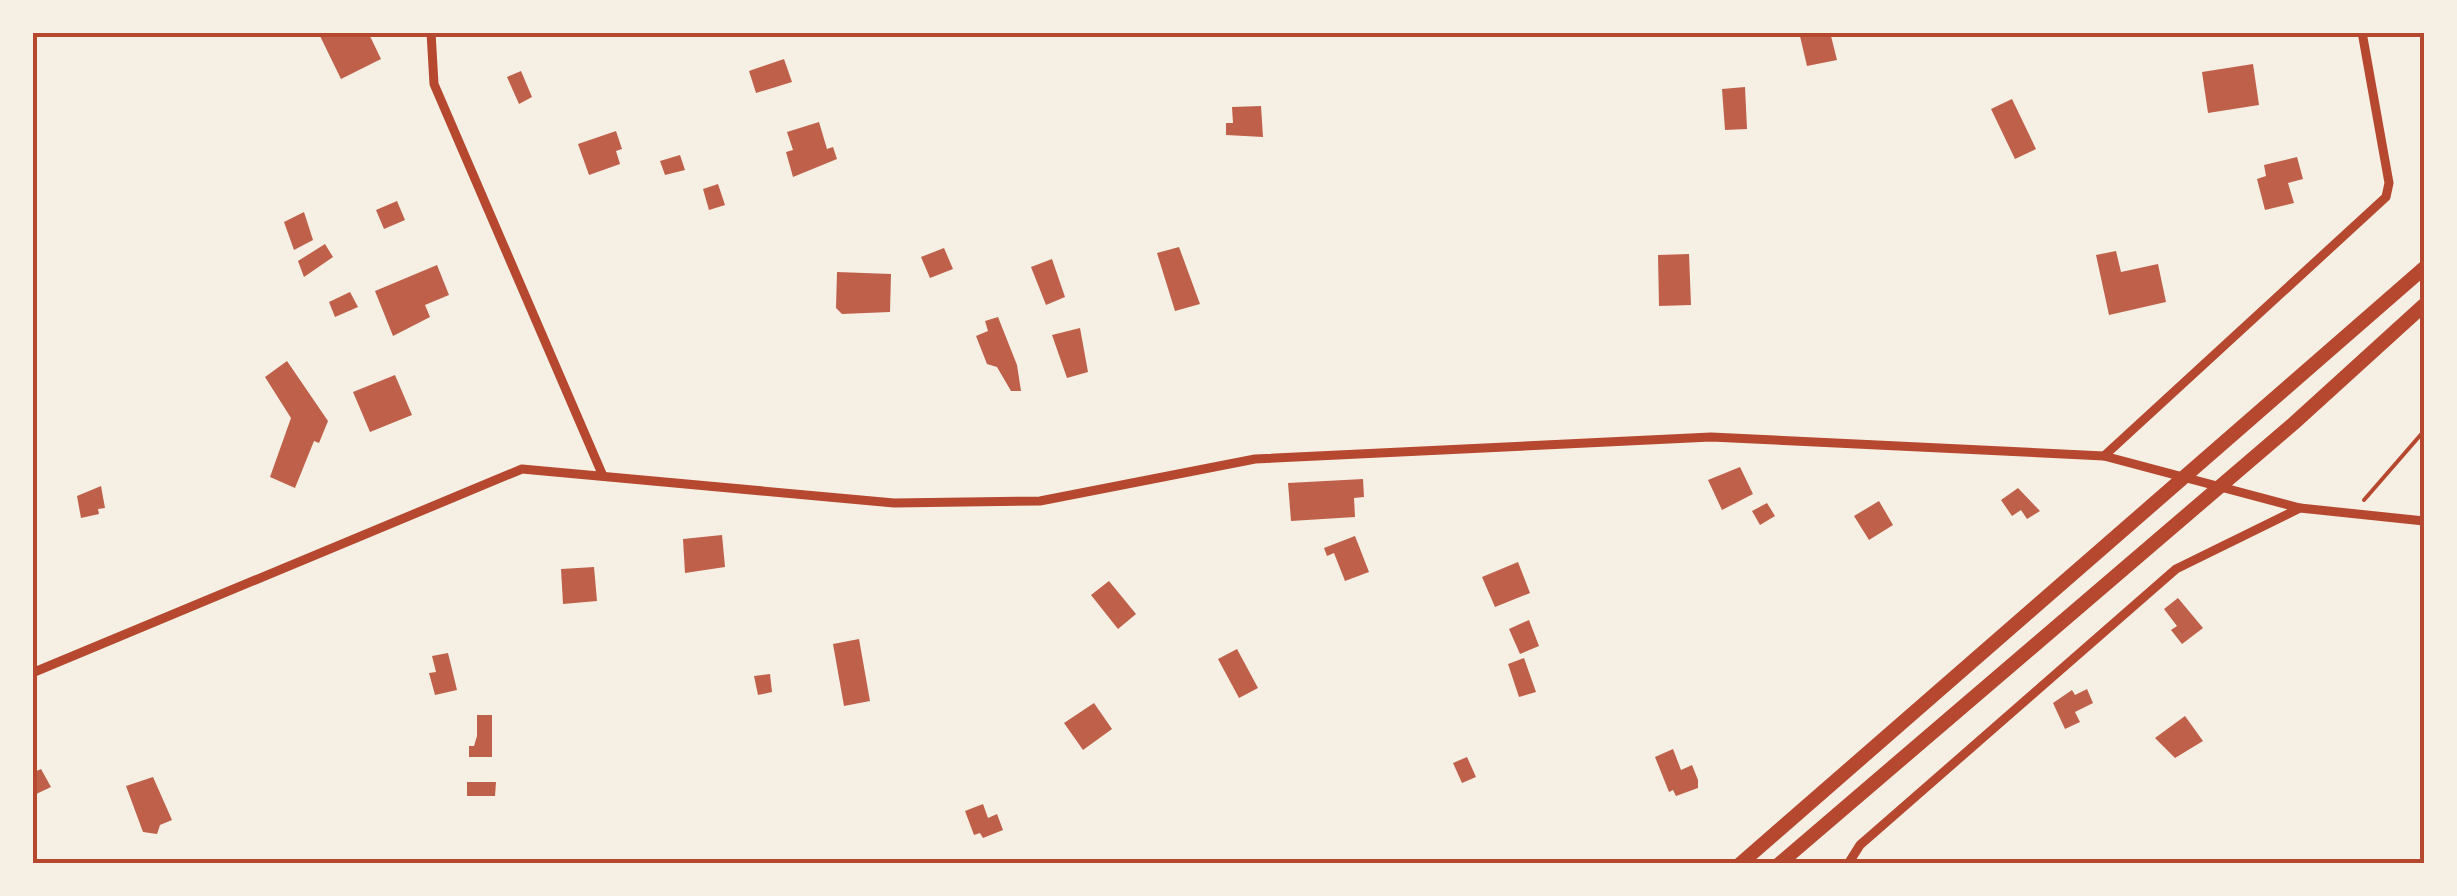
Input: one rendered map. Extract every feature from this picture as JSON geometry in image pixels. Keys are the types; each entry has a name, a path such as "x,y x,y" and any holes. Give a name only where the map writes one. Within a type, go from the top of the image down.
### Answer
{"highway":[{"path":"1740,864 2424,268"},
{"path":"1779,864 2293,424 2424,305"}],"street":[{"path":"431,32 434,84 603,476"},
{"path":"2104,456 2386,198 2389,183 2362,32"},
{"path":"32,673 522,469 894,503 1040,501 1255,458 1711,437 2104,456 2300,508 2354,510 2424,521"},
{"path":"1848,864 1860,844 2176,568 2300,508"}],"path":[{"path":"2354,510 2424,431"}],"building":[{"path":"329,32 368,32 381,59 341,79 320,36"},
{"path":"1799,32 1830,32 1837,60 1807,66"},
{"path":"784,59 792,82 756,93 749,71"},
{"path":"2253,64 2259,105 2208,113 2202,72"},
{"path":"521,71 532,97 519,104 507,77"},
{"path":"1745,87 1747,129 1725,130 1722,89"},
{"path":"2012,99 2036,149 2015,159 1991,109"},
{"path":"1261,106 1263,137 1226,135 1226,123 1233,123 1232,107"},
{"path":"819,122 827,149 833,147 837,159 793,177 786,152 793,150 787,132"},
{"path":"616,131 622,149 616,151 620,164 589,175 578,144"},
{"path":"680,155 685,170 665,175 660,161"},
{"path":"2297,157 2303,179 2288,183 2294,203 2265,210 2257,179 2266,176 2264,165"},
{"path":"718,184 725,205 709,210 703,189"},
{"path":"397,201 405,220 384,229 376,210"},
{"path":"304,212 313,240 294,250 284,222"},
{"path":"325,244 333,257 304,277 298,261"},
{"path":"1179,247 1200,304 1175,311 1157,253"},
{"path":"944,248 953,269 930,278 921,257"},
{"path":"2116,251 2121,272 2158,264 2166,302 2109,315 2096,255"},
{"path":"1689,254 1691,305 1659,306 1658,255"},
{"path":"1052,259 1065,297 1046,305 1031,267"},
{"path":"437,265 449,295 425,305 430,317 393,336 375,291"},
{"path":"837,272 891,274 890,312 842,314 836,308"},
{"path":"350,292 358,307 335,317 329,302"},
{"path":"998,317 1017,365 1021,391 1011,391 997,367 987,364 976,336 988,331 985,321"},
{"path":"1080,328 1088,372 1067,378 1052,335"},
{"path":"287,361 328,421 319,443 314,441 295,488 270,477 291,418 265,377"},
{"path":"395,375 412,415 370,432 353,392"},
{"path":"1740,467 1753,494 1722,510 1708,480"},
{"path":"1363,479 1364,497 1354,498 1355,517 1291,521 1288,483"},
{"path":"101,486 105,508 98,509 99,514 81,518 77,496"},
{"path":"2018,488 2040,511 2027,519 2021,510 2012,516 2001,500"},
{"path":"1879,501 1893,525 1869,540 1854,516"},
{"path":"1767,503 1775,516 1760,525 1752,511"},
{"path":"722,535 725,567 685,573 683,539"},
{"path":"1355,536 1369,572 1345,581 1334,553 1327,556 1324,548"},
{"path":"1518,562 1530,593 1495,607 1482,577"},
{"path":"594,567 597,601 563,604 561,569"},
{"path":"1109,581 1136,614 1118,629 1091,595"},
{"path":"2178,598 2203,628 2182,644 2171,630 2177,626 2164,609"},
{"path":"1529,620 1539,646 1520,654 1509,629"},
{"path":"859,639 870,701 844,706 833,644"},
{"path":"1237,649 1258,688 1239,698 1218,659"},
{"path":"448,653 457,690 435,695 429,673 436,672 432,656"},
{"path":"1524,658 1536,692 1519,697 1508,664"},
{"path":"770,674 772,692 758,695 754,676"},
{"path":"2087,689 2093,703 2075,712 2080,722 2065,729 2053,703 2072,690 2075,695"},
{"path":"1094,703 1112,729 1083,750 1064,723"},
{"path":"477,715 492,715 492,757 469,757 469,746 474,746 477,736"},
{"path":"2185,716 2203,741 2175,758 2155,738"},
{"path":"1673,749 1681,770 1692,765 1698,780 1698,788 1676,796 1673,790 1669,792 1655,757"},
{"path":"1467,757 1476,777 1462,783 1453,763"},
{"path":"41,769 51,787 32,796 32,773"},
{"path":"153,777 172,820 160,825 157,834 143,832 126,786"},
{"path":"467,782 496,782 495,796 467,796"},
{"path":"983,804 988,818 997,814 1003,830 983,838 980,833 974,835 965,811"}]}
